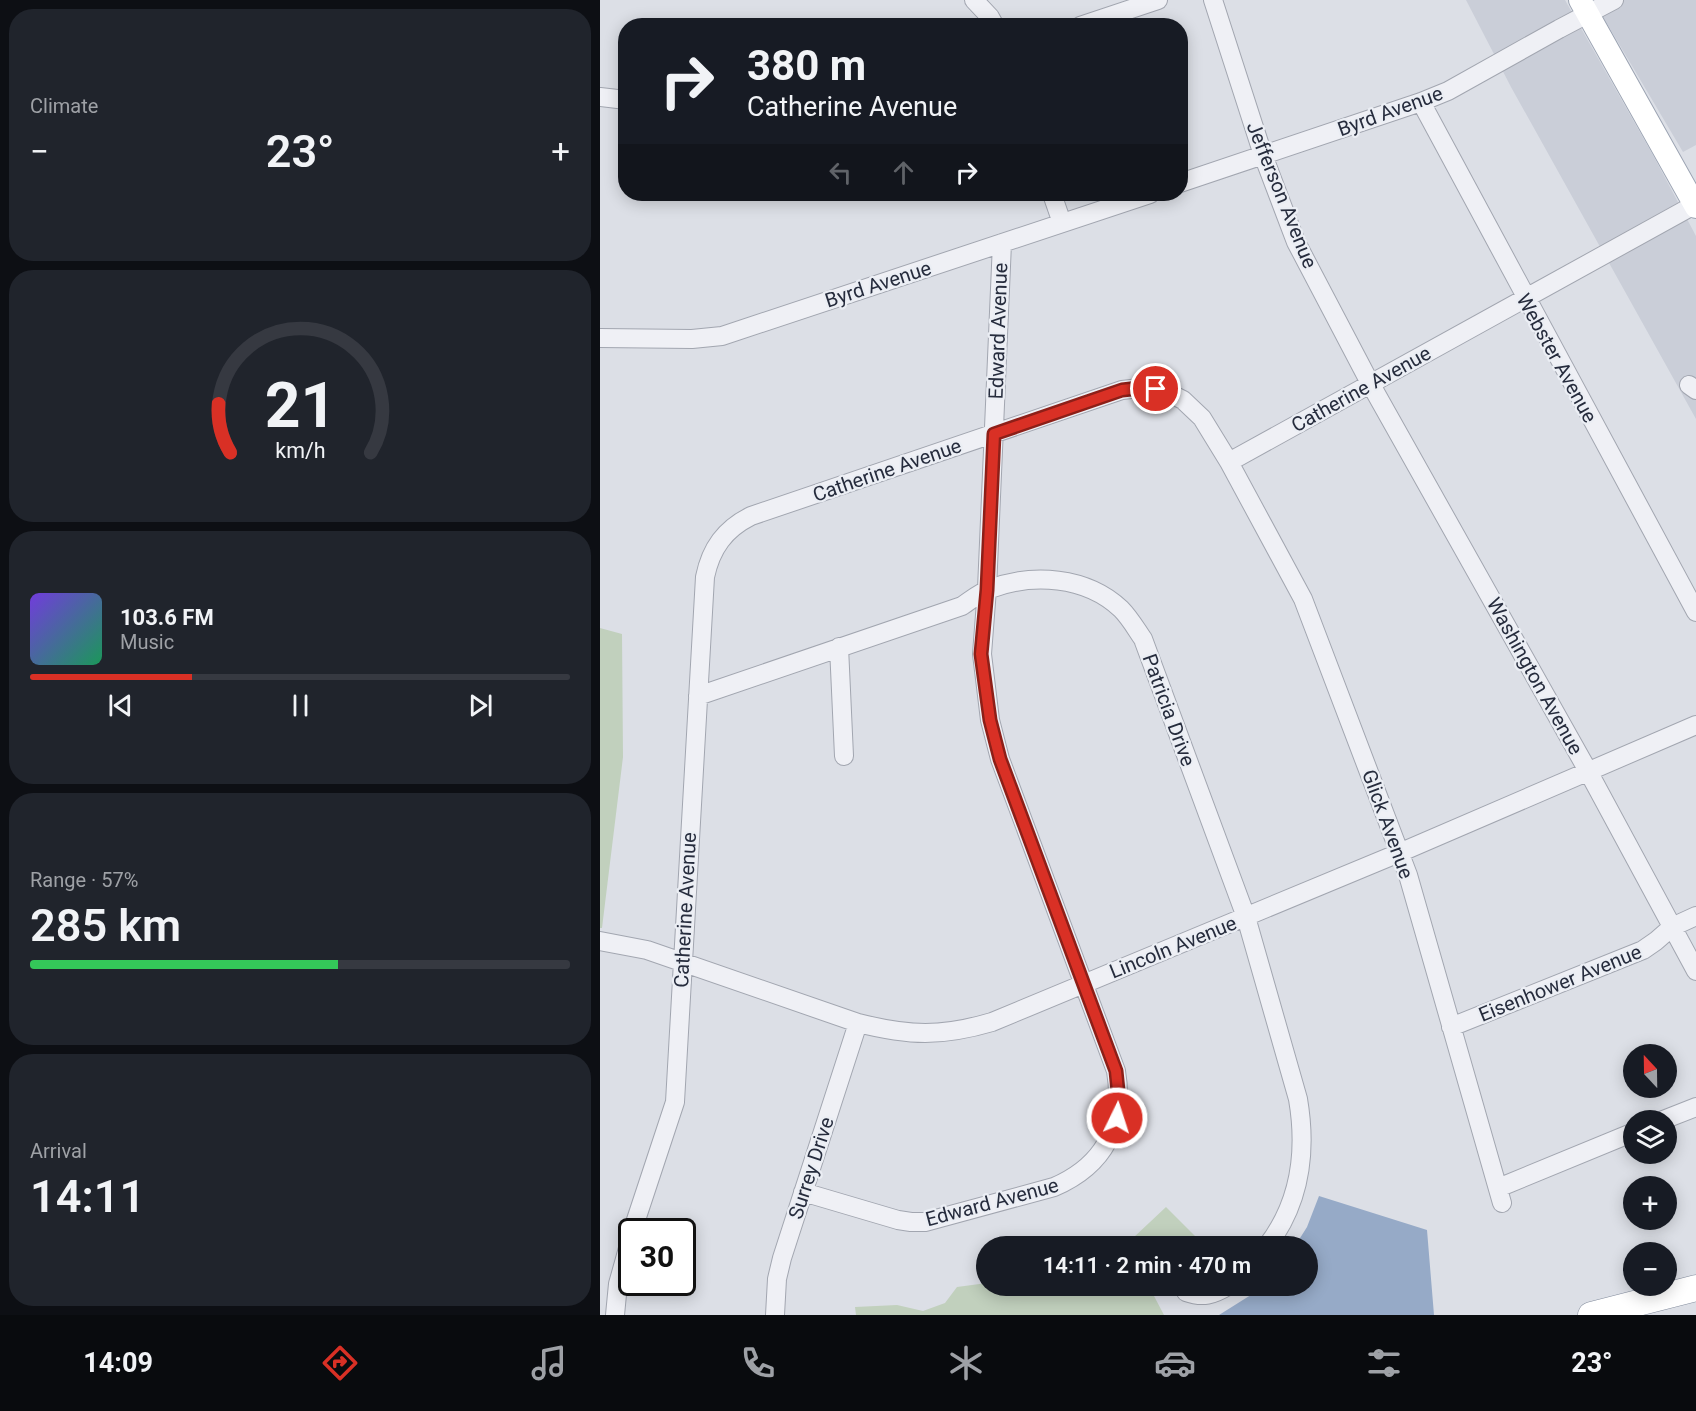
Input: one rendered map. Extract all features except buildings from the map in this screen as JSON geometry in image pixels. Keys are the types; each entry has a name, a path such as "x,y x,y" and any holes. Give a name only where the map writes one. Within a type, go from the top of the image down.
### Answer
{"highway":[{"path":"1591,1315 1696,1288"}],"main road":[{"path":"1584,7 1696,206"}],"street":[{"path":"974,0 990,18"},
{"path":"1104,18 1158,0"},
{"name":"Jefferson Avenue","path":"1213,0 1263,155 1296,242 1370,383"},
{"name":"Byrd Avenue","path":"1188,180 1448,91 1559,28 1584,7 1614,0"},
{"path":"600,97 618,99"},
{"name":"Webster Avenue","path":"1421,102 1696,612"},
{"path":"1054,201 1062,223"},
{"name":"Byrd Avenue","path":"600,338 692,339 722,336 1129,201"},
{"name":"Catherine Avenue","path":"637,1218 675,1102 705,577 712,554 725,533 751,516 1122,390 1156,389 1176,397 1193,408 1202,418 1229,462 1696,206"},
{"name":"Edward Avenue","path":"803,1192 898,1220 925,1222 1054,1187 1081,1173 1104,1148 1117,1118 1119,1101 1116,1071 1000,759 990,720 981,654 987,590 1002,243"},
{"name":"Washington Avenue","path":"1370,383 1588,771 1696,971"},
{"name":"Glick Avenue","path":"1229,462 1309,611 1408,875 1500,1196 1623,1137"},
{"name":"Patricia Drive","path":"698,696 962,606 987,590 1022,579 1076,584 1092,589 1107,598 1130,619 1143,639 1246,917 1298,1099 1303,1149 1295,1193 1286,1216 1273,1236"},
{"path":"839,647 844,756"},
{"name":"Lincoln Avenue","path":"600,941 647,950 858,1023 912,1034 939,1034 966,1030 992,1022 1399,853 1696,724"},
{"name":"Eisenhower Avenue","path":"1451,1028 1643,950 1672,927 1696,916"},
{"name":"Surrey Drive","path":"775,1315 777,1280 782,1258 858,1023"},
{"path":"1677,1114 1696,1107"},
{"name":"Catherine Avenue","path":"615,1315 618,1284"}],"shaded area":[{"path":"1466,0 1565,0 1654,157 1696,236 1696,419 1511,87"},
{"path":"1593,0 1696,0 1696,145 1683,152"}],"green space":[{"path":"600,628 622,634 623,757 602,928 600,928"},
{"path":"1166,1207 1195,1236 1135,1236"},
{"path":"976,1284 976,1296 1154,1296 1164,1315 856,1315 855,1307 897,1305 923,1311 945,1303 957,1287"}],"water":[{"path":"1319,1196 1427,1230 1434,1315 1219,1315 1249,1296 1318,1296 1318,1236 1301,1236"}],"route":[{"path":"1117,1118 1119,1088 1116,1071 1000,759 990,720 981,654 987,590 994,434 1122,390 1156,389"}]}
